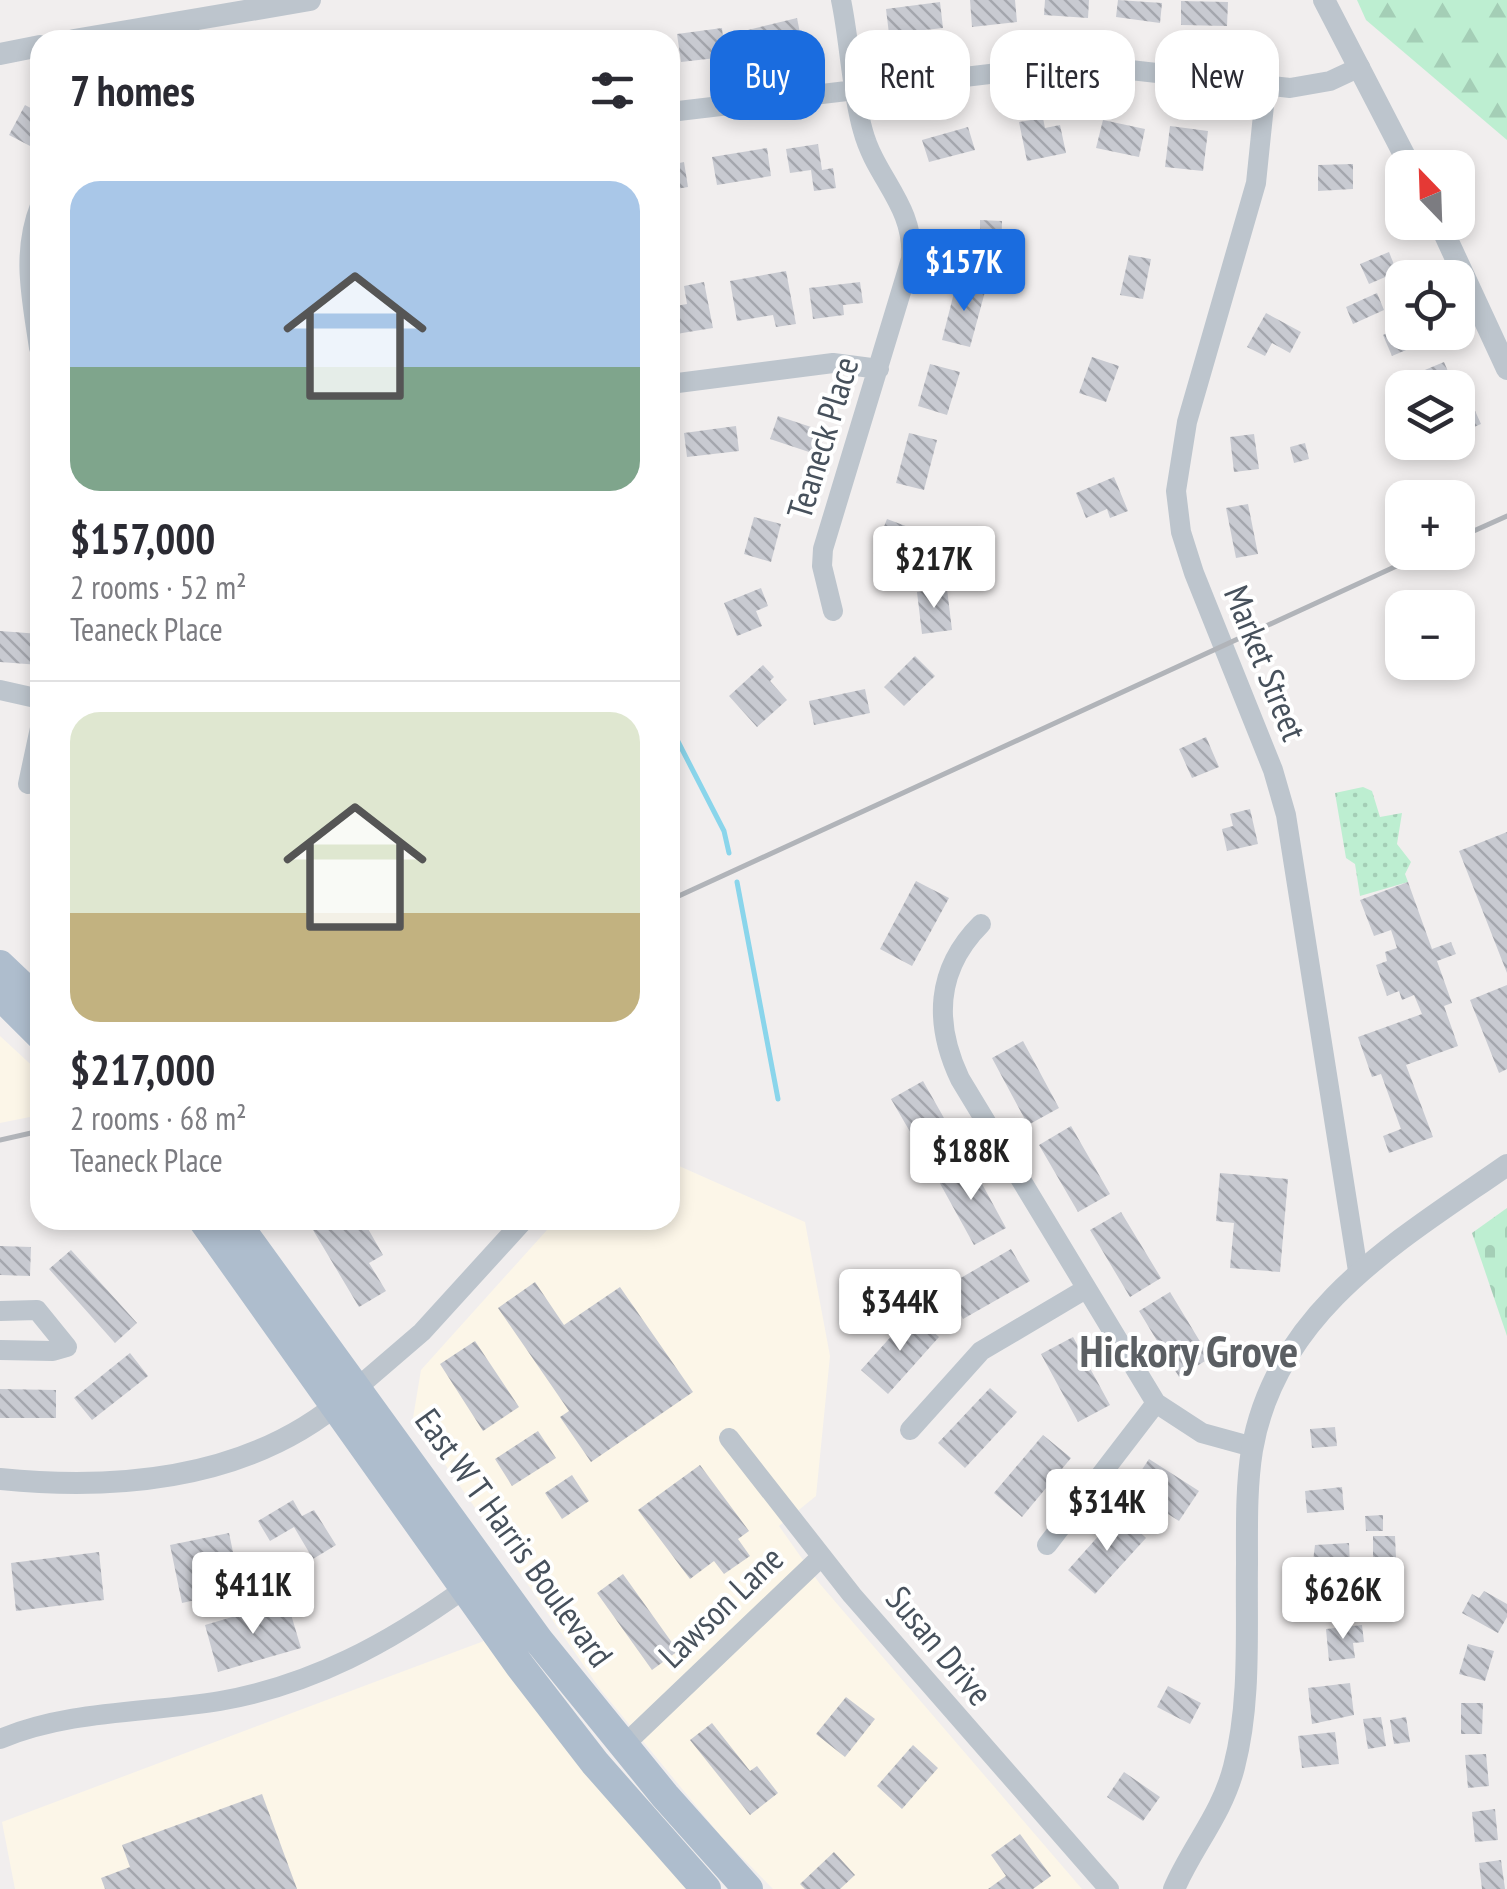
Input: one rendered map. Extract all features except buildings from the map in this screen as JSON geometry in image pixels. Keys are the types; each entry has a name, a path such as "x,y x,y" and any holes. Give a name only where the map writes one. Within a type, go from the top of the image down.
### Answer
{"main road":[{"path":"0,965 30,994"},
{"path":"0,995 30,1024"},
{"name":"East W T Harris Boulevard","path":"211,1230 464,1589 595,1762 706,1889"},
{"name":"East W T Harris Boulevard","path":"241,1230 496,1584 623,1746 748,1889"}],"street":[{"path":"148,30 310,0"},
{"name":"Teaneck Place","path":"841,0 846,30"},
{"path":"1324,0 1402,150"},
{"path":"0,54 30,48"},
{"path":"970,77 1086,65 1155,73"},
{"path":"1279,86 1310,87 1360,68"},
{"path":"680,111 845,90"},
{"name":"Teaneck Place","path":"833,611 822,566 823,549 879,369 912,241 902,200 873,158 862,120"},
{"name":"Market Street","path":"1262,120 1256,182 1187,422 1176,505 1194,573 1286,816 1358,1271"},
{"path":"1447,240 1507,369"},
{"path":"30,245 30,278"},
{"path":"680,383 833,363 879,369"},
{"path":"0,690 30,697"},
{"path":"28,784 30,775"},
{"path":"981,924 947,976 940,1022 944,1043 960,1079 1084,1290 1156,1403 1202,1433 1253,1447"},
{"path":"1172,1887 1219,1810 1235,1764 1244,1709 1247,1506 1253,1447 1289,1354 1323,1307 1358,1271 1507,1166"},
{"path":"0,1480 107,1485 178,1476 242,1456 310,1426 422,1332 515,1230"},
{"path":"910,1430 981,1350 1084,1290"},
{"path":"0,1310 37,1310 68,1347 52,1351 0,1350"},
{"path":"1048,1545 1156,1403"},
{"name":"Susan Drive","path":"729,1438 821,1557 1109,1889"},
{"name":"Lawson Lane","path":"623,1746 821,1557"},
{"path":"0,1739 49,1723 216,1702 277,1688 366,1653 464,1589"}],"shaded area":[{"path":"0,1036 30,1064 30,1117 0,1123"},
{"path":"680,1166 805,1222 830,1356 816,1496 779,1526 820,1584 1082,1889 773,1889 720,1835 600,1689 413,1418 421,1370 547,1230 680,1230"},
{"path":"484,1641 688,1889 15,1889 2,1822"}],"green space":[{"path":"1357,0 1507,0 1507,140 1366,20"},
{"path":"1363,787 1372,791 1380,817 1402,813 1397,844 1411,862 1405,874 1408,882 1360,896 1355,864 1346,858 1335,793"},
{"path":"1507,1208 1507,1336 1472,1233"}],"waterway":[{"path":"680,745 724,831 729,853"},
{"path":"737,882 778,1099"}],"railway":[{"path":"1475,530 1507,516"},
{"path":"680,895 1388,570"},
{"path":"0,1140 30,1133"}],"district":[{"name":"Hickory Grove","path":"1189,1351"}]}
